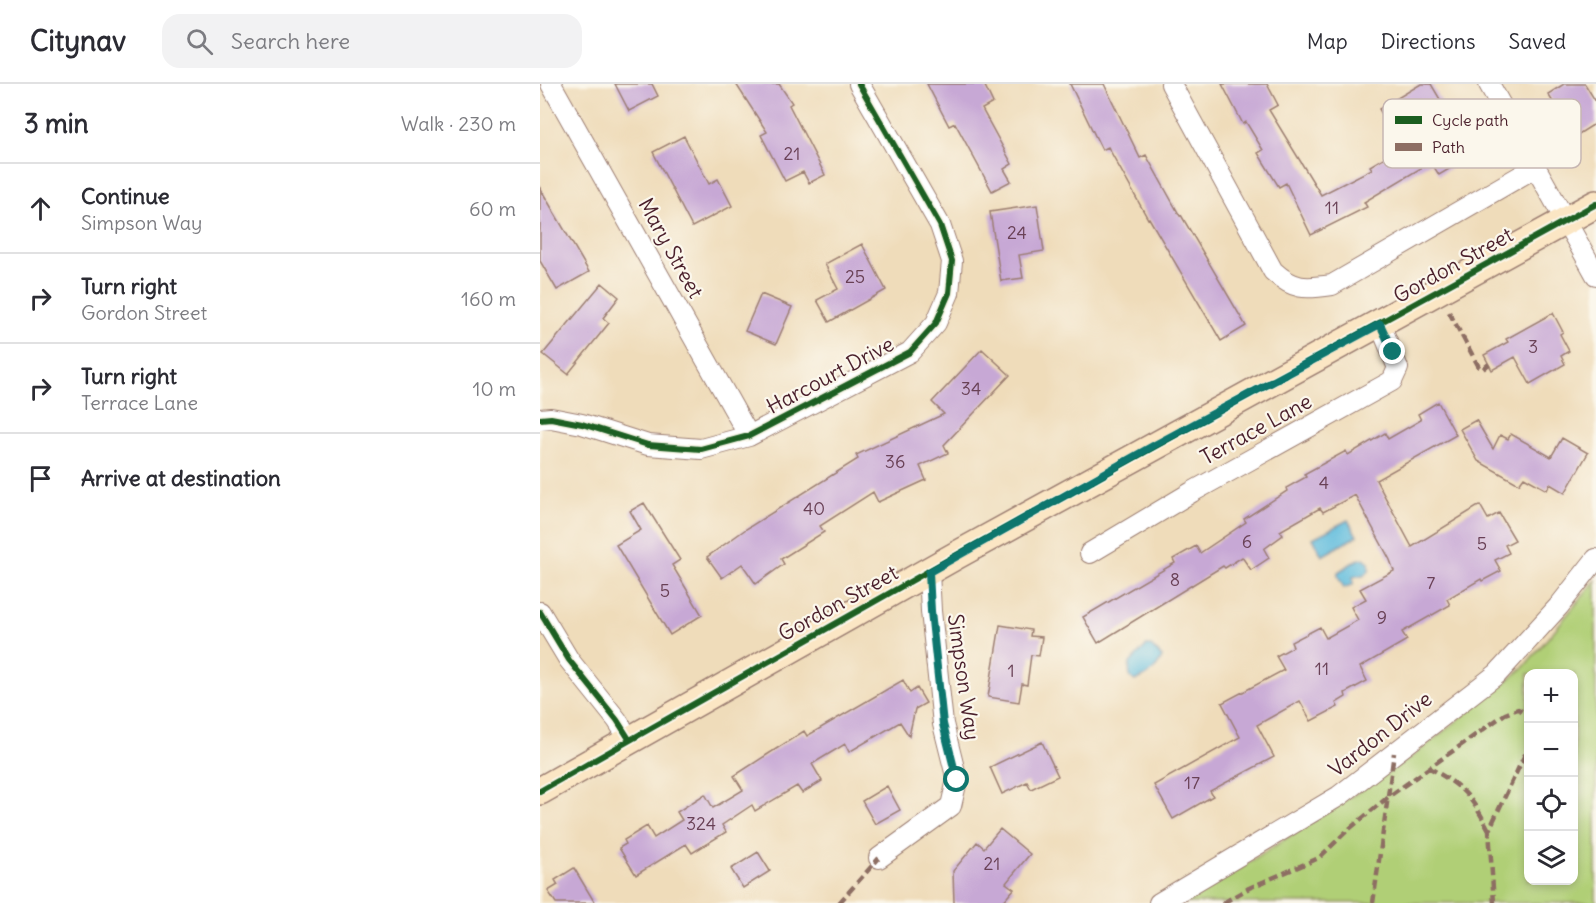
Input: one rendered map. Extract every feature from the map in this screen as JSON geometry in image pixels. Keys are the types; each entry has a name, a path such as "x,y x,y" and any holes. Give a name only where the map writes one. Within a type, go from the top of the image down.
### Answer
{"main road":[{"name":"Gordon Street","path":"540,791 1153,446 1596,204"}],"street":[{"name":"Mary Street","path":"551,84 749,436"},
{"name":"Harcourt Drive","path":"540,419 551,418 582,424 648,445 701,449 749,436 910,352 936,323 949,294 952,261 940,225 859,84"},
{"path":"1171,84 1273,271 1285,282 1305,289 1332,285 1534,168"},
{"path":"1489,84 1497,99"},
{"path":"1537,168 1596,275"},
{"name":"Terrace Lane","path":"1090,553 1191,492 1392,381 1398,368 1380,324"},
{"name":"Vardon Drive","path":"1159,903 1339,796 1497,674 1559,606 1596,559"},
{"name":"Simpson Way","path":"879,858 951,806 957,780 943,724 929,572"},
{"path":"540,612 569,660 617,720 629,739"}],"green space":[{"path":"1596,580 1596,903 1186,903 1409,759 1523,668"}],"water":[{"path":"1348,520 1357,536 1322,556 1313,538"},
{"path":"1364,558 1369,562 1369,571 1363,576 1353,577 1353,584 1344,588 1338,572"},
{"path":"1146,646 1151,646 1162,657 1151,672 1135,681 1130,677 1130,663"}],"building":[{"path":"615,84 652,84 658,96 629,111"},
{"path":"736,84 779,84 792,103 789,105 825,175 809,183 803,172 785,181 761,135 767,132"},
{"path":"927,84 984,84 993,103 982,109 1012,164 1004,169 1011,181 992,191 955,123 949,126"},
{"path":"1070,84 1104,84 1140,158 1146,155 1246,326 1221,341 1108,147 1102,150"},
{"path":"1222,84 1267,84 1278,105 1269,110 1321,195 1372,169 1370,166 1383,158 1383,168 1421,168 1364,202 1367,207 1311,235 1286,183 1279,187 1258,153 1263,150 1246,122 1243,124"},
{"path":"1421,84 1431,84 1440,99 1396,99"},
{"path":"1564,84 1585,84 1596,102 1596,123 1581,133 1581,99 1551,99 1548,94"},
{"path":"684,136 709,184 718,179 732,206 692,227 653,152"},
{"path":"1435,168 1451,168 1439,175"},
{"path":"540,188 589,272 557,290 540,261"},
{"path":"1037,205 1044,251 1019,255 1023,278 1001,281 990,212"},
{"path":"862,244 886,290 829,322 817,300 838,289 825,264"},
{"path":"602,283 619,297 603,318 609,323 568,374 543,354"},
{"path":"761,294 792,307 776,344 745,331"},
{"path":"1553,313 1563,332 1560,334 1569,351 1561,356 1565,364 1530,384 1515,357 1492,370 1484,355 1508,342 1506,339"},
{"path":"982,349 1010,375 944,445 948,453 920,466 926,480 878,502 873,492 820,526 824,532 781,559 784,564 756,584 742,564 722,578 707,557 746,529 858,459 856,455 944,414 932,402"},
{"path":"1438,402 1456,435 1376,480 1412,547 1480,505 1488,519 1499,513 1515,540 1505,545 1509,553 1495,560 1501,571 1482,581 1481,579 1447,599 1450,605 1402,632 1407,640 1360,667 1367,681 1345,693 1346,697 1336,703 1338,707 1311,721 1300,701 1257,725 1274,757 1210,791 1213,796 1173,819 1154,785 1240,737 1222,703 1284,670 1276,656 1293,647 1291,642 1320,627 1326,638 1358,620 1351,607 1366,599 1360,589 1394,571 1390,560 1355,495 1323,512 1320,508 1280,531 1283,535 1264,549 1269,558 1251,570 1242,557 1225,568 1223,566 1098,643 1083,617 1175,563 1173,559 1196,546 1200,553 1246,522 1244,519 1287,491 1286,488 1306,477 1304,474 1346,451 1348,455 1385,433 1388,439 1421,420 1418,414"},
{"path":"1476,420 1493,449 1500,435 1508,439 1511,434 1551,457 1562,438 1588,453 1565,493 1550,484 1547,490 1524,477 1519,484 1478,461 1460,429"},
{"path":"644,503 680,560 672,565 702,615 670,635 616,545 641,530 630,511"},
{"path":"1000,625 1031,630 1030,636 1042,637 1039,656 1031,655 1027,685 1022,684 1019,702 988,697"},
{"path":"903,680 910,693 917,688 926,703 915,709 909,736 900,722 849,752 845,744 812,764 822,781 802,793 797,786 755,811 752,805 722,825 726,832 692,853 686,844 636,875 619,848 626,844 624,840 647,826 654,838 682,820 677,812 705,794 713,808 743,790 734,776 804,731 807,736"},
{"path":"1042,742 1058,776 1031,789 1027,782 1002,794 990,767"},
{"path":"887,786 900,810 875,824 862,801"},
{"path":"1000,829 1030,854 1006,883 1014,889 1002,903 954,903 953,871 977,842 984,848"},
{"path":"758,852 770,871 743,888 731,869"},
{"path":"574,868 595,903 556,903 548,891 558,885 555,880"}],"marked path":[{"path":"1449,312 1479,367 1483,369 1489,364"},
{"path":"1223,903 1249,888 1319,858 1388,797 1505,714 1518,709 1524,712"},
{"path":"1373,903 1394,753"},
{"path":"1494,903 1489,830 1524,756"},
{"path":"1428,767 1450,780 1464,792 1489,830"},
{"path":"839,903 879,858"}],"cycle path":[{"path":"540,419 551,418 582,424 648,445 701,449 749,436 910,352 936,323 949,293 952,261 940,225 859,84"},
{"path":"540,791 957,555 1596,204"},
{"path":"540,612 569,660 617,720 629,739"}],"route":[{"path":"957,780 943,724 929,572 1153,446 1380,324 1393,352"}]}
